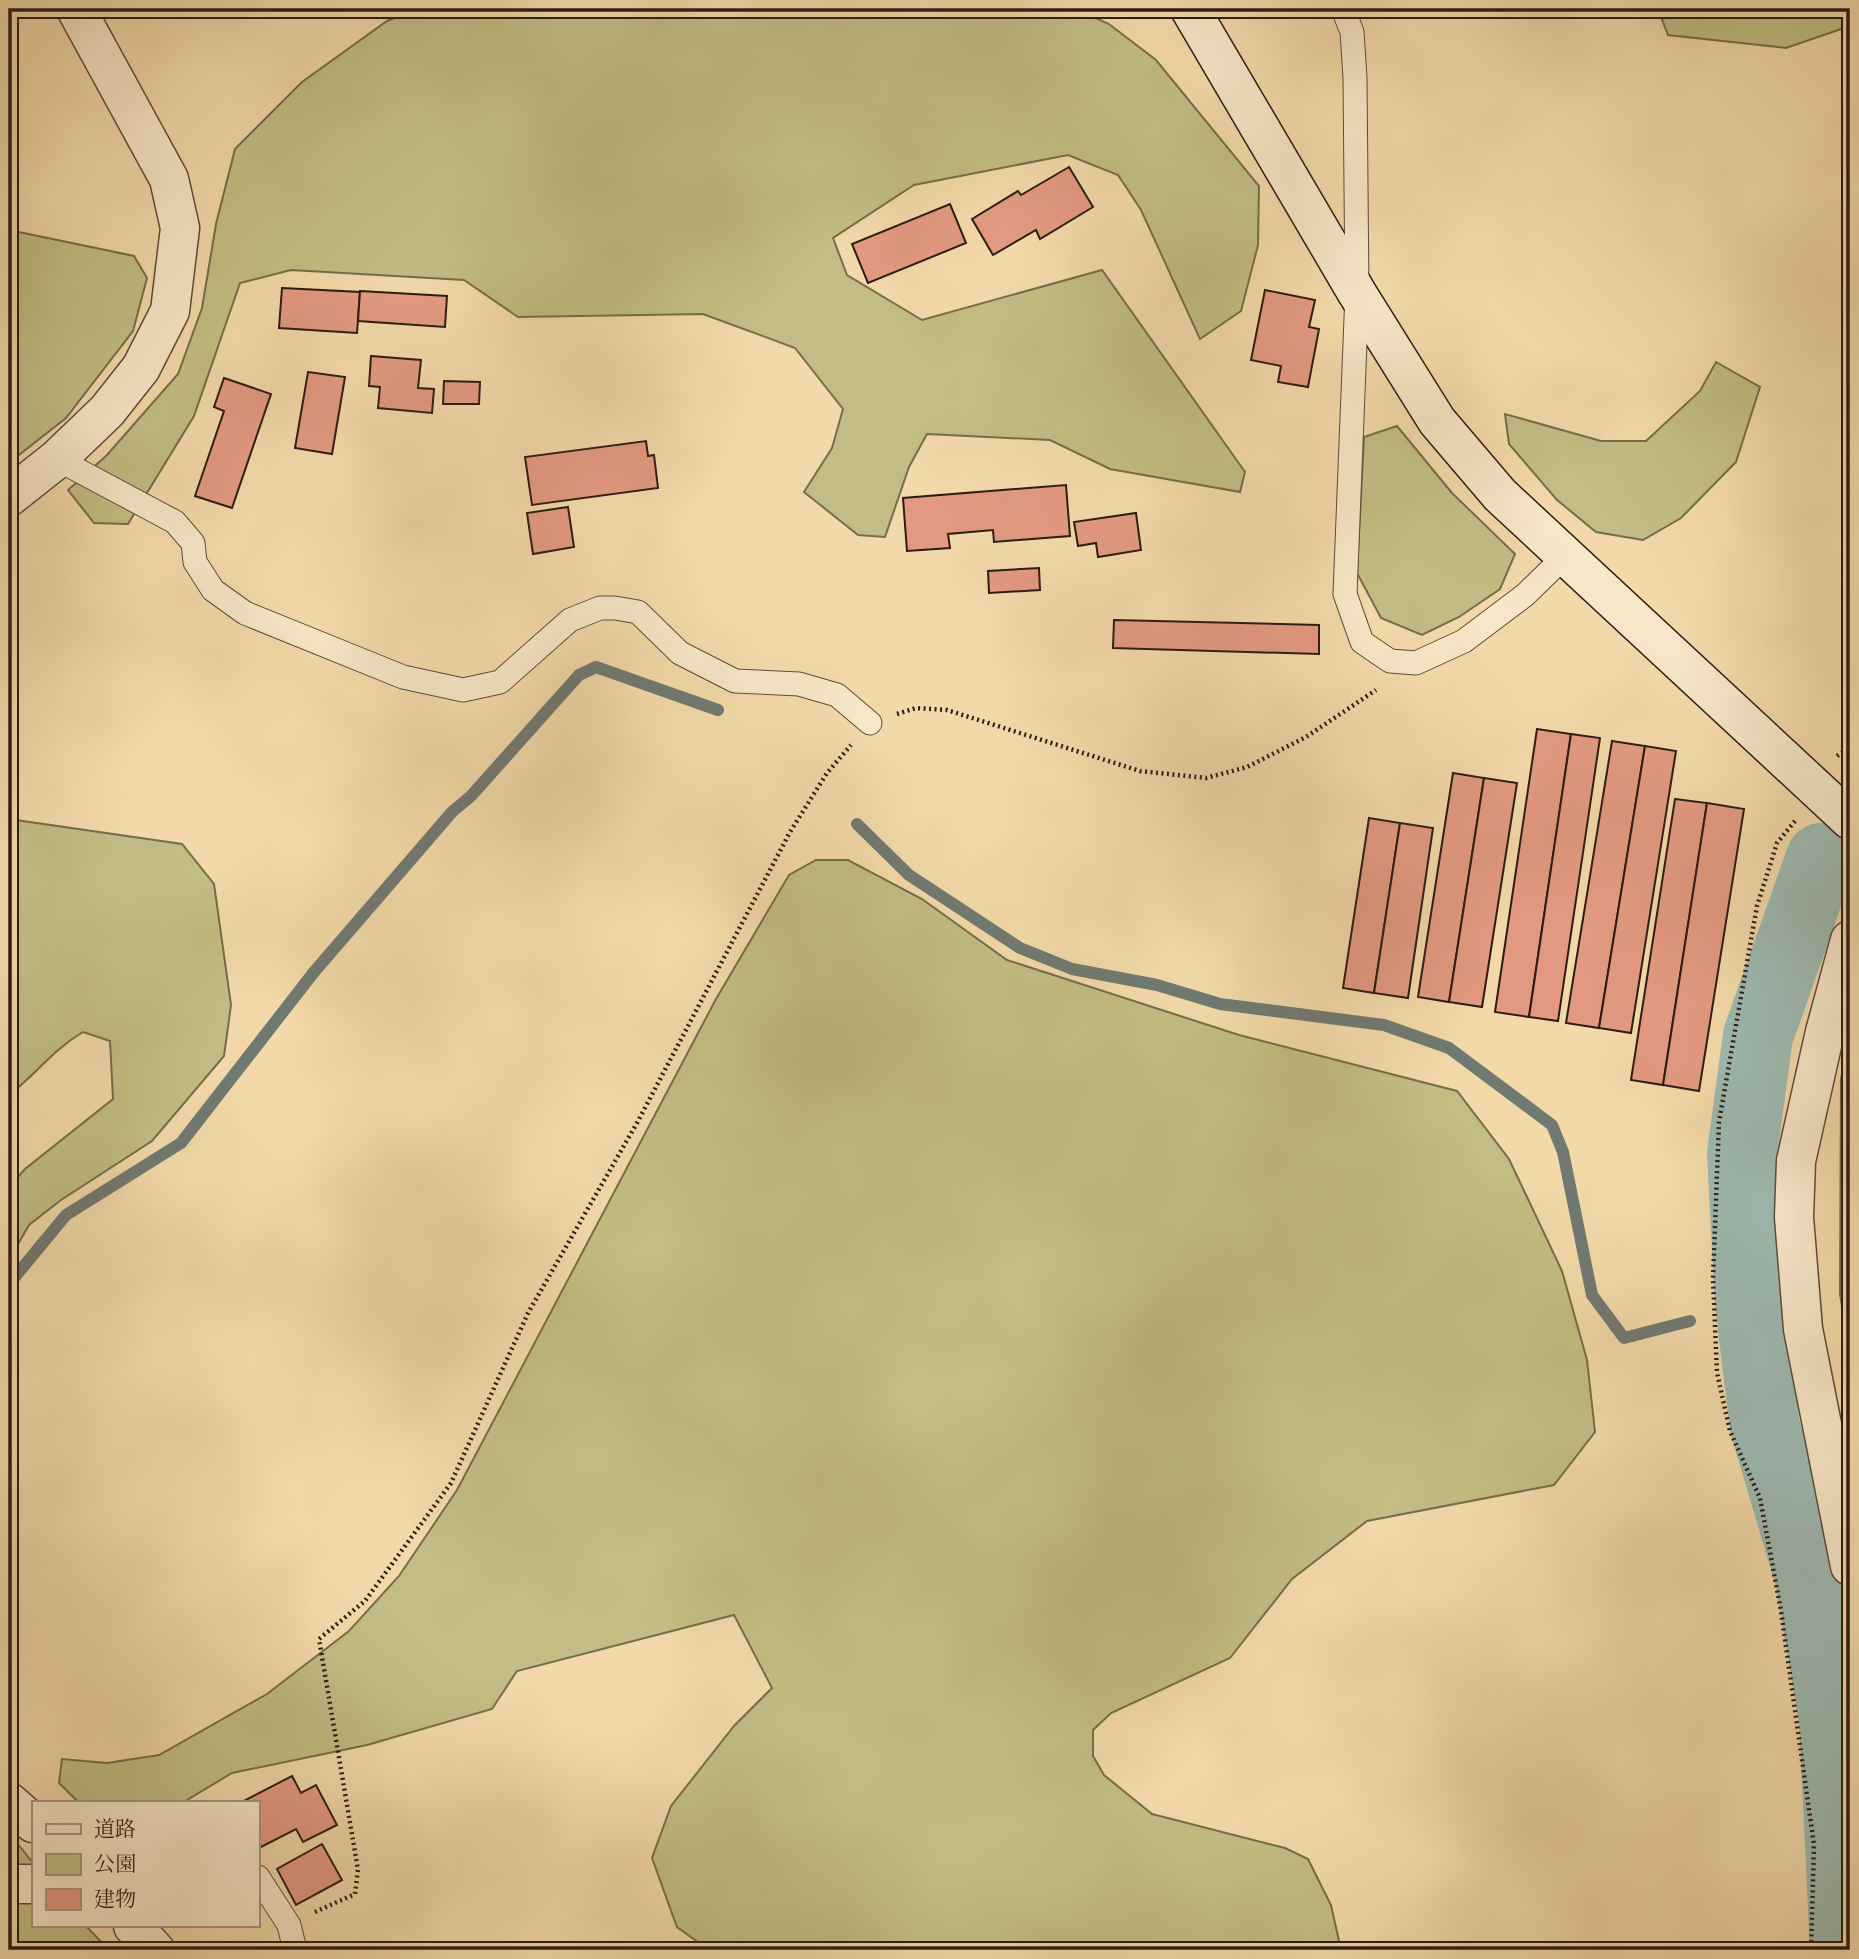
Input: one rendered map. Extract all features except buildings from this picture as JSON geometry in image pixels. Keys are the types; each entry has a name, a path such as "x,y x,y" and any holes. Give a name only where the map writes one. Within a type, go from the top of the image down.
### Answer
{"street":[{"path":"9,497 57,458 107,411 141,368 170,311 180,228 169,179 76,9"},
{"path":"1190,9 1357,293 1437,421 1500,495 1850,820"},
{"path":"1850,940 1825,1032 1796,1161 1794,1217 1803,1329 1850,1566"},
{"path":"9,1802 32,1822"},
{"path":"9,1884 32,1884"},
{"path":"134,1927 155,1950"}],"lane":[{"path":"1343,9 1352,33 1357,293 1345,594 1362,642 1390,661 1416,663 1464,641 1525,595 1566,555"},
{"path":"57,458 175,522 193,542 195,562 213,590 245,613 403,677 463,690 500,682 570,620 600,608 615,608 638,612 680,653 735,681 799,684 837,695 870,723"},
{"path":"259,1879 289,1925 295,1950"}],"path":[{"path":"289,1925 355,1894 358,1870 318,1639 365,1601 451,1483 528,1313 637,1123 790,832 827,773 870,723 916,708 947,710 1140,771 1206,778 1247,767 1306,737 1416,663"},
{"path":"1811,1950 1814,1844 1782,1611 1760,1498 1730,1432 1717,1373 1713,1279 1719,1122 1757,906 1777,843 1819,791"}],"green space":[{"path":"417,9 1076,9 1109,24 1156,60 1259,186 1258,245 1241,311 1200,339 1141,210 1118,175 1068,155 914,185 833,238 847,275 922,320 1102,270 1245,472 1240,492 1110,469 1050,440 927,434 909,467 885,537 858,535 804,492 832,448 843,409 795,348 703,314 518,317 464,280 291,270 240,283 194,416 128,524 94,523 68,490 107,455 178,374 202,308 216,224 235,149 302,82 387,21"},
{"path":"1658,9 1850,9 1850,26 1786,48 1668,35"},
{"path":"9,230 134,256 147,278 133,331 66,418 15,458 9,459"},
{"path":"1716,362 1760,387 1736,462 1681,518 1643,540 1596,532 1557,500 1509,444 1505,414 1601,441 1646,441 1700,391"},
{"path":"1397,426 1452,493 1515,554 1500,589 1459,617 1422,635 1381,618 1357,573 1364,437"},
{"path":"9,816 16,820 182,844 214,884 231,1005 224,1056 152,1141 61,1200 29,1225 9,1260 9,1187 25,1169 113,1099 110,1041 83,1032 62,1046 9,1095"},
{"path":"816,860 848,860 922,899 1007,960 1239,1035 1457,1091 1509,1159 1562,1271 1587,1360 1595,1432 1554,1485 1367,1521 1292,1579 1230,1658 1111,1713 1093,1730 1093,1756 1104,1775 1152,1814 1285,1848 1308,1859 1331,1905 1341,1950 709,1950 677,1927 652,1858 671,1806 734,1726 772,1688 734,1615 517,1671 492,1709 367,1745 232,1773 185,1801 77,1801 59,1783 62,1759 107,1763 159,1755 267,1694 349,1631 399,1576 457,1490 716,999 789,875"},
{"path":"1850,1035 1850,1356 1840,1294 1841,1079"},
{"path":"9,1833 32,1862 32,1927 87,1927 109,1950 9,1950"}],"waterway":[{"path":"9,1284 66,1215 181,1143 314,972 452,812 471,796 579,675 596,667 718,710"},
{"path":"857,824 909,875 1020,948 1072,969 1157,985 1220,1004 1384,1025 1449,1048 1552,1125 1563,1152 1592,1295 1624,1338 1690,1321"},
{"path":"1821,858 1758,1036 1742,1154 1750,1305 1765,1427 1810,1578 1834,1720 1845,1950"}]}
